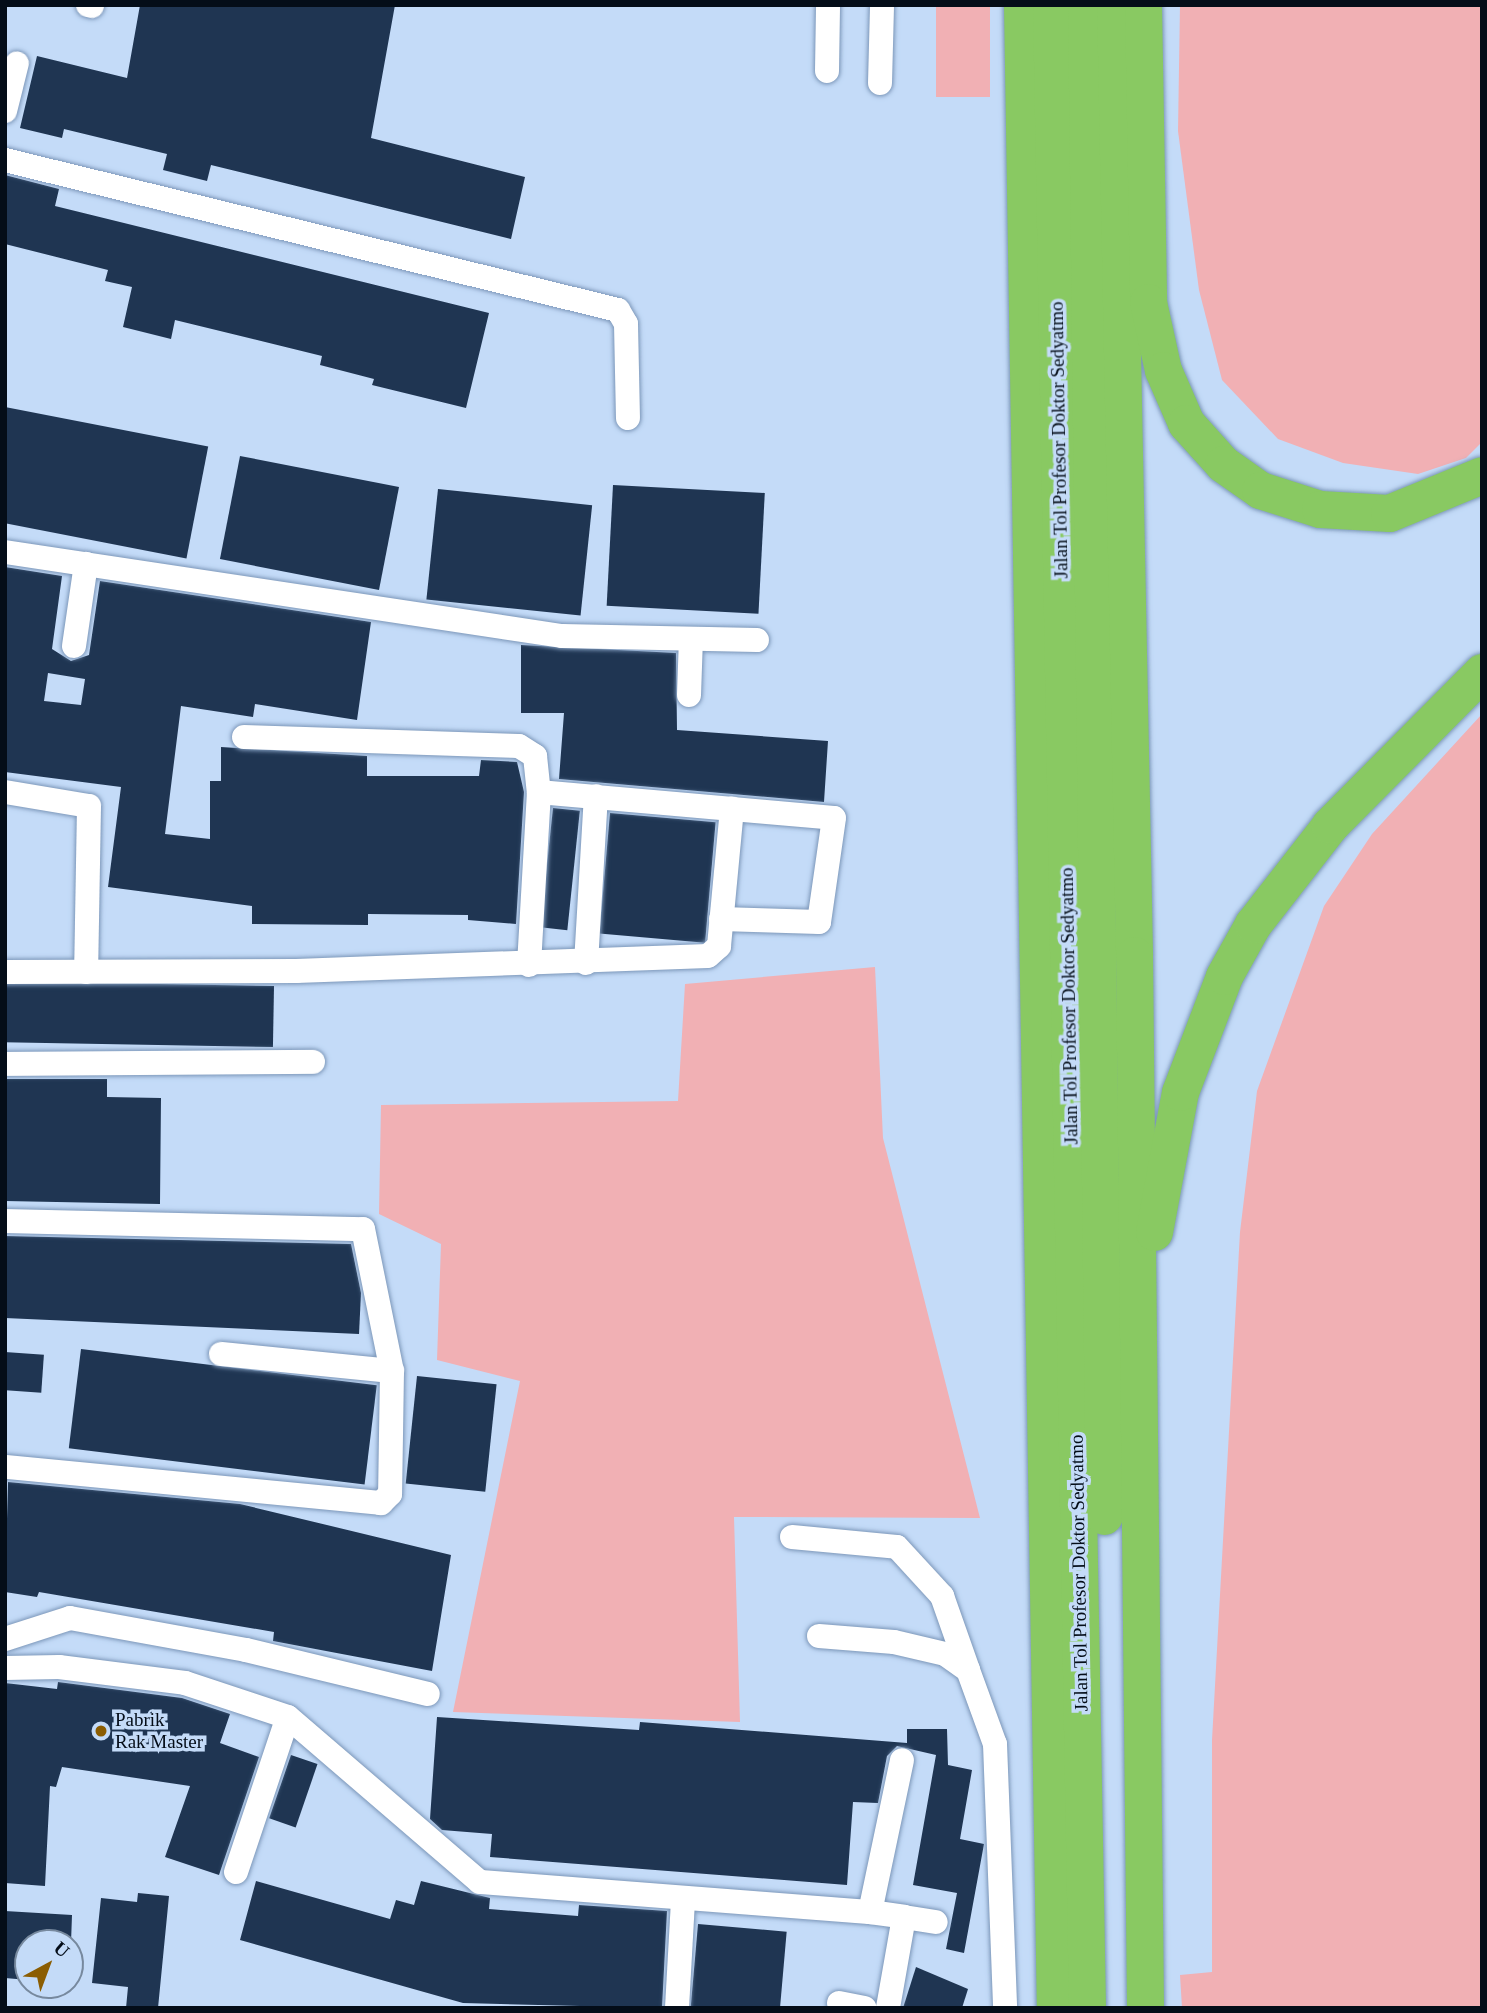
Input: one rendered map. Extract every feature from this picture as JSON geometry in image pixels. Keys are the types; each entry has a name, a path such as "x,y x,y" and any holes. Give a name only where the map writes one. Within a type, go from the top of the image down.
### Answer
{"highway":[{"name":"Jalan Tol Profesor Doktor Sedyatmo","path":"1023,5 1055,2008"},
{"name":"Jalan Tol Profesor Doktor Sedyatmo","path":"1051,5 1087,2008"},
{"name":"Jalan Tol Profesor Doktor Sedyatmo","path":"1086,5 1110,2008"},
{"path":"1115,5 1145,2001"},
{"path":"1143,5 1148,302 1163,370 1186,423 1223,464 1260,490 1320,509 1389,513 1482,475"},
{"path":"1145,2001 1151,1274 1164,1161 1180,1092 1224,976 1286,878 1372,780 1482,672"}],"lane":[{"path":"827,71 828,5"},
{"path":"880,83 882,5"},
{"path":"5,111 17,63"},
{"path":"9,165 618,310 625,324 628,418"},
{"path":"5,552 562,636 757,640"},
{"path":"74,646 86,564"},
{"path":"689,695 691,639"},
{"path":"244,737 519,747 535,756 540,792 529,965"},
{"path":"5,792 89,806 86,972"},
{"path":"540,792 732,809 825,813 835,822 819,922 722,919"},
{"path":"586,963 596,796"},
{"path":"5,972 529,965 713,955 722,919 732,809"},
{"path":"5,1064 313,1062"},
{"path":"5,1221 363,1229 392,1371 390,1494 381,1503 5,1467"},
{"path":"221,1354 392,1371"},
{"path":"792,1537 897,1547 942,1596 995,1744 1005,2008"},
{"path":"5,1639 70,1618 246,1650 428,1694"},
{"path":"819,1636 894,1642 945,1654 968,1670"},
{"path":"5,1668 59,1667 186,1683 288,1717 481,1882 870,1912 936,1922"},
{"path":"236,1872 288,1717"},
{"path":"870,1912 902,1760"},
{"path":"677,2008 683,1899"},
{"path":"888,2008 904,1917"},
{"path":"839,2003 865,2008"}],"shaded area":[{"path":"936,5 990,5 990,97 936,97"},
{"path":"1180,5 1482,5 1482,442 1466,458 1418,474 1343,463 1278,439 1222,380 1199,290 1178,131"},
{"path":"1482,714 1482,2008 1182,2008 1180,1975 1212,1972 1212,1740 1240,1232 1257,1091 1324,906 1372,834"},
{"path":"875,967 883,1138 980,1518 734,1517 740,1722 453,1712 520,1381 437,1360 441,1244 379,1214 381,1105 678,1101 685,984"}],"building":[{"path":"140,5 395,5 371,138 525,177 511,239 211,165 207,181 163,170 167,154 64,129 62,138 20,128 37,56 127,78"},
{"path":"5,175 59,189 55,206 489,313 466,408 372,385 374,379 320,365 322,356 175,320 171,339 123,327 132,287 105,281 108,270 5,244"},
{"path":"5,407 208,446 186,558 5,523"},
{"path":"240,456 399,487 379,590 220,559"},
{"path":"613,485 765,493 758,614 607,606"},
{"path":"438,489 592,505 581,616 426,599"},
{"path":"5,567 62,576 52,649 71,661 89,655 100,581 371,622 357,720 255,704 253,717 181,706 165,834 210,839 210,781 221,781 221,747 367,756 367,776 479,776 481,760 517,762 524,792 516,924 468,920 468,915 368,914 368,925 252,924 252,906 108,887 121,787 5,772","holes":["48,673 85,679 81,705 44,701"]},
{"path":"521,645 676,653 677,730 828,741 824,802 559,779 564,713 521,713"},
{"path":"553,808 580,811 567,930 540,927"},
{"path":"610,813 716,822 705,943 599,934"},
{"path":"5,981 274,986 273,1047 5,1042"},
{"path":"5,1079 107,1079 107,1097 161,1098 160,1204 5,1201"},
{"path":"5,1236 351,1244 361,1293 359,1334 5,1318"},
{"path":"81,1349 377,1385 365,1485 69,1448"},
{"path":"5,1352 44,1355 41,1393 5,1390"},
{"path":"417,1376 497,1384 485,1492 406,1483"},
{"path":"8,1482 240,1504 451,1555 432,1671 273,1641 274,1632 39,1592 37,1597 5,1592"},
{"path":"58,1682 182,1698 230,1714 220,1743 259,1757 219,1875 165,1857 190,1786 62,1767 56,1787 50,1786 45,1886 5,1883 5,1683 57,1689"},
{"path":"437,1717 639,1730 640,1722 907,1743 907,1729 947,1729 948,1765 972,1770 960,1839 984,1844 964,1953 946,1949 957,1893 913,1885 936,1755 897,1746 887,1756 878,1803 853,1802 847,1885 490,1857 492,1834 442,1830 430,1819"},
{"path":"291,1755 317,1764 296,1827 269,1818"},
{"path":"256,1881 390,1919 396,1900 414,1905 421,1881 490,1898 489,1909 578,1916 579,1905 667,1911 662,2008 463,2003 240,1940"},
{"path":"138,1893 169,1896 158,2008 126,2008 128,1987 92,1983 101,1898 137,1902"},
{"path":"5,1911 72,1915 72,1929 14,1929 14,1979 5,1978"},
{"path":"698,1924 787,1932 780,2008 691,2008"},
{"path":"916,1967 968,1989 962,2008 903,2008"}],"place":[{"name":"Pabrik Rak Master","path":"101,1731"}]}
